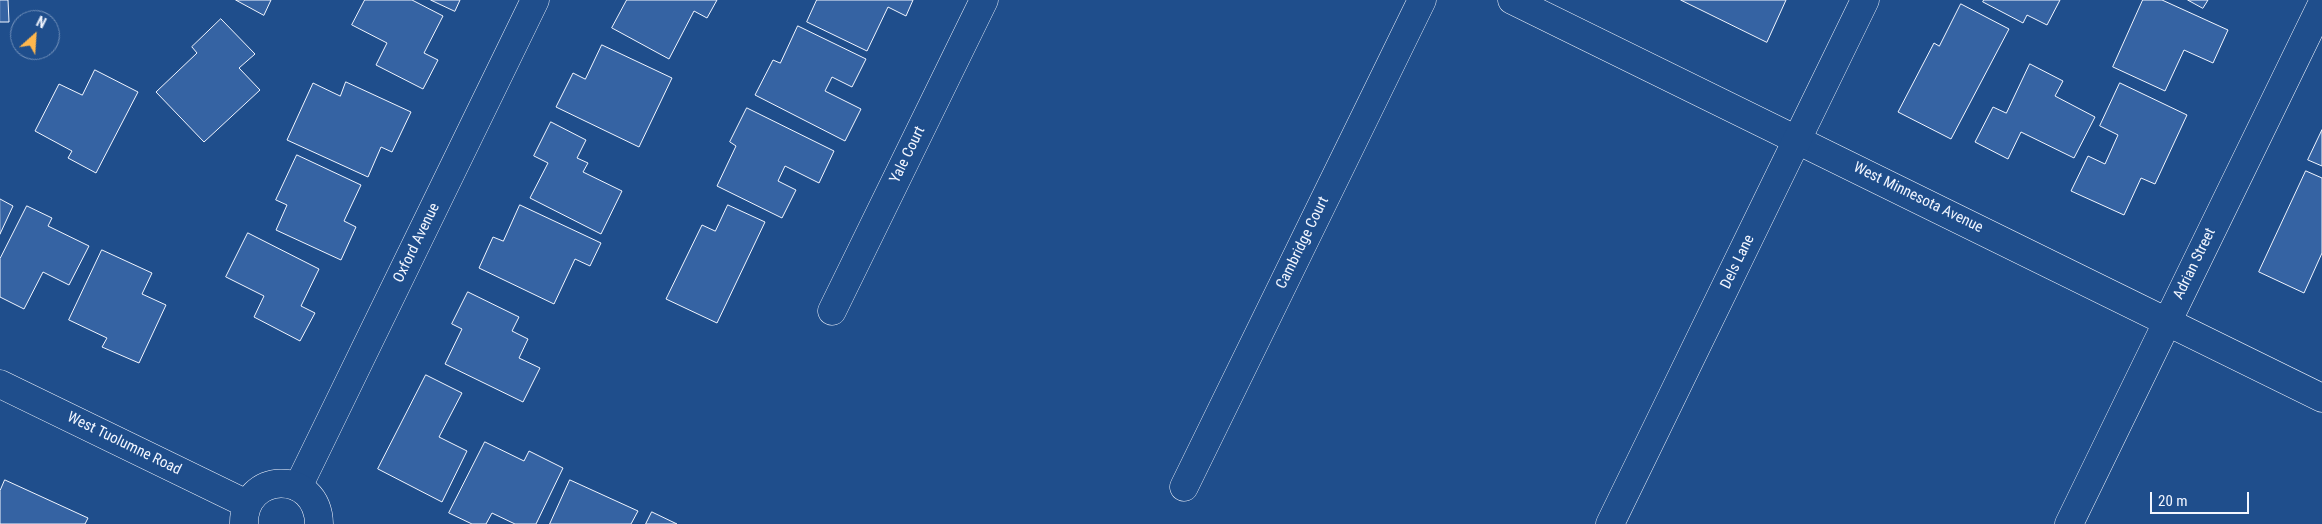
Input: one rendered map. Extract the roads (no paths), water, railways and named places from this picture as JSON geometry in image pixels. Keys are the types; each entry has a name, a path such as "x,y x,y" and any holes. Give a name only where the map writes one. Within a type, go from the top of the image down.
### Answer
{"street":[{"name":"Oxford Avenue","path":"298,486 536,0"},
{"name":"Yale Court","path":"832,311 984,0"},
{"name":"Cambridge Court","path":"1184,487 1422,0"},
{"name":"West Minnesota Avenue","path":"1512,0 2168,320 2322,398"},
{"name":"Dels Lane","path":"1610,524 1865,0"},
{"name":"Adrian Street","path":"2069,524 2322,4"},
{"name":"West Tuolumne Road","path":"0,384 246,514"},
{"path":"246,514 264,487 275,484 298,486 315,502 319,514 319,524"}]}
